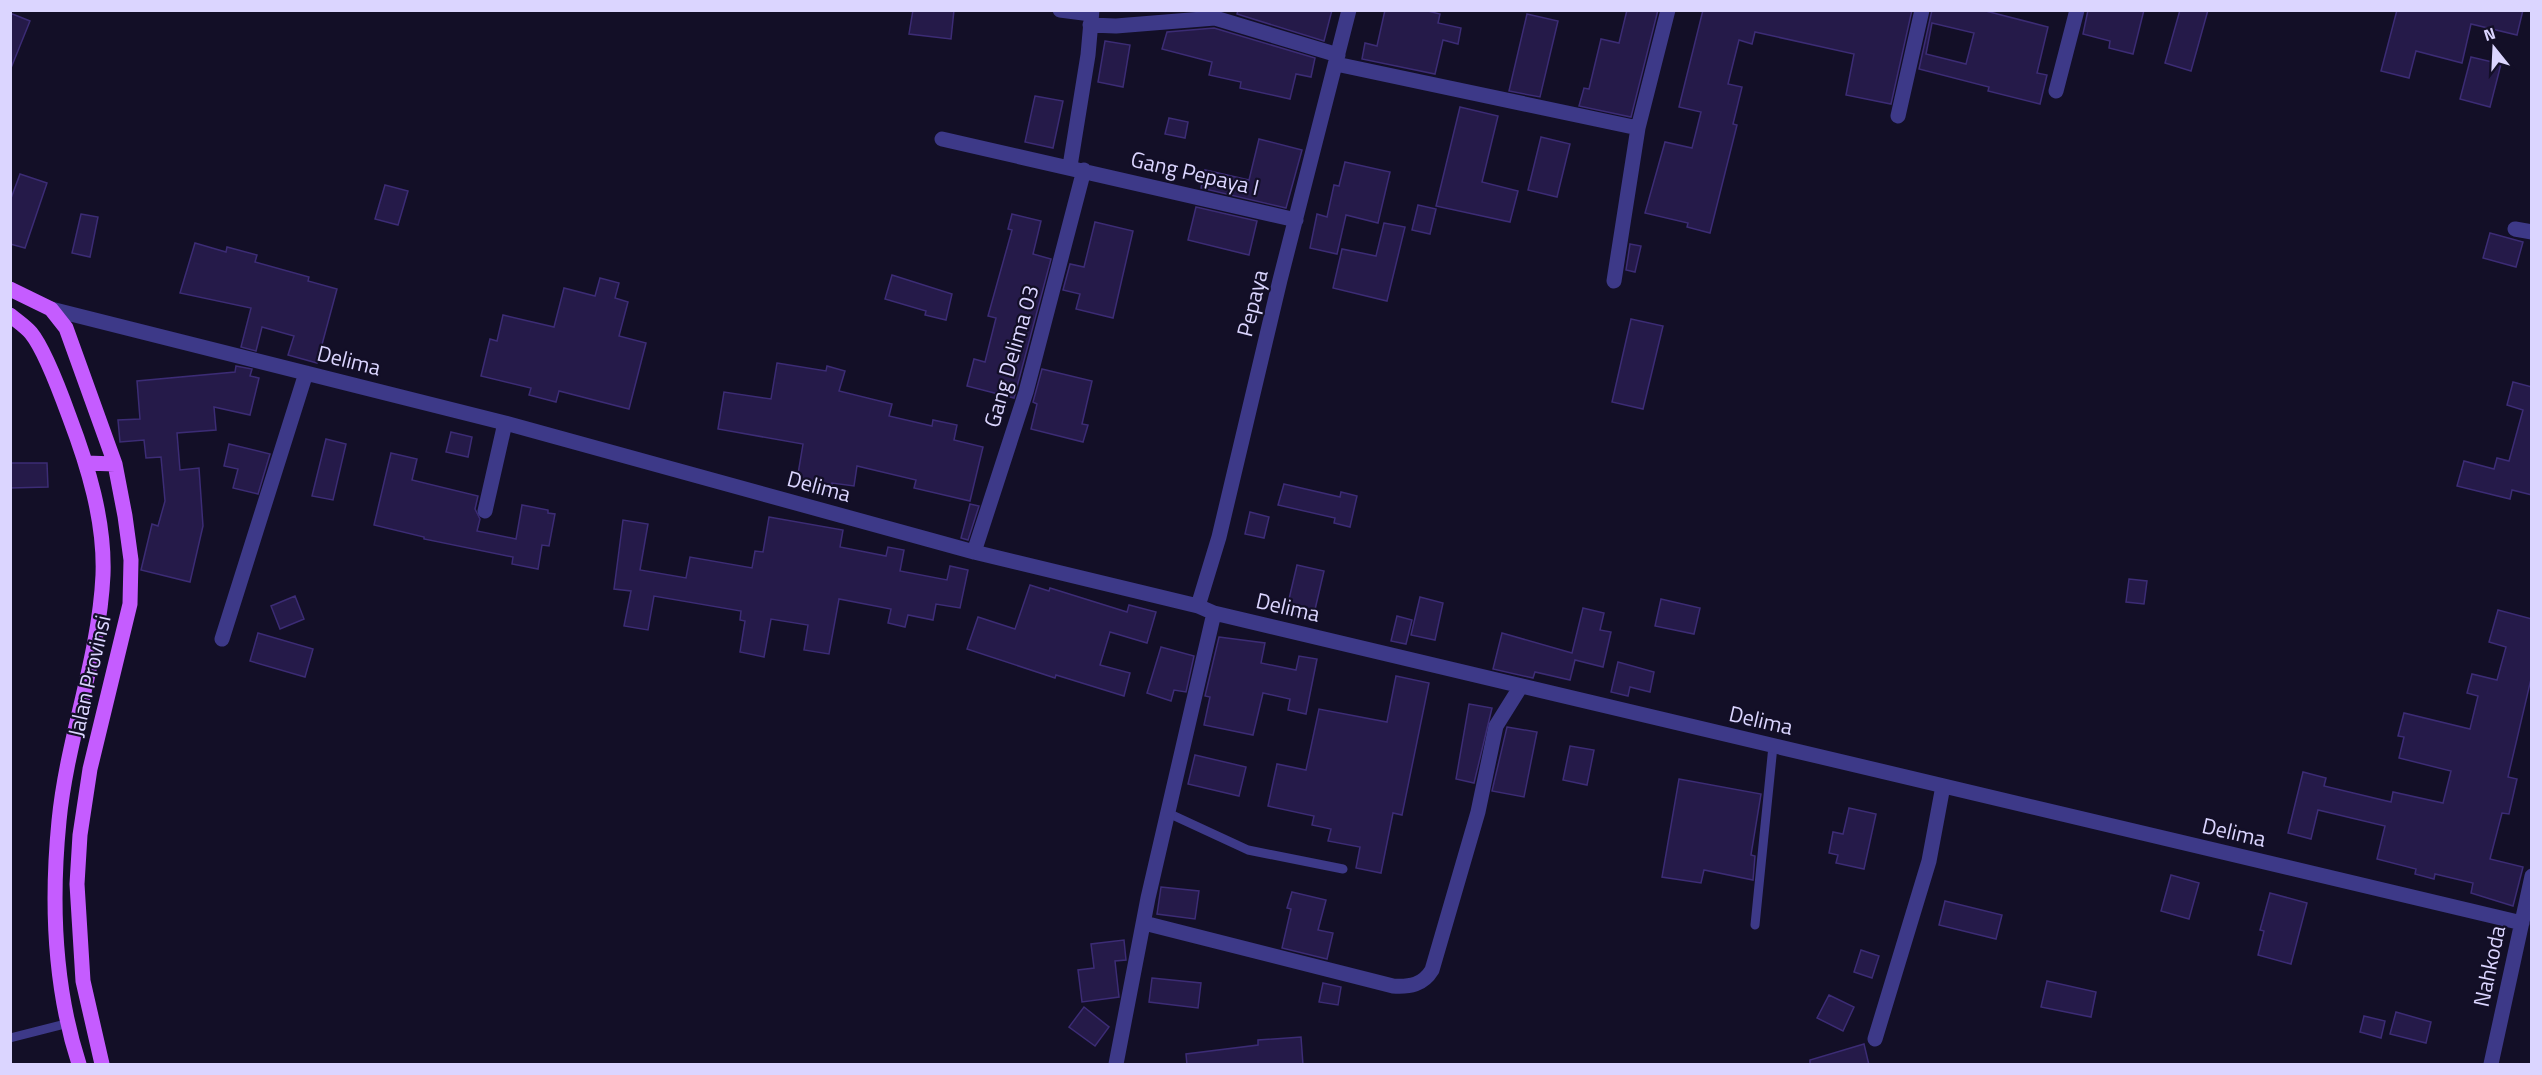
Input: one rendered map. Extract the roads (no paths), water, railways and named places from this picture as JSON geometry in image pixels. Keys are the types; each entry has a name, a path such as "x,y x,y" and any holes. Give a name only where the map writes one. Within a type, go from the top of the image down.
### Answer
{"main road":[{"path":"10,290 51,309"},
{"name":"Jalan Provinsi","path":"51,309 66,328 115,464 121,488 130,561 129,604 90,769 80,835 77,884 83,981 102,1065"},
{"name":"Jalan Provinsi","path":"10,315 32,334 60,393 86,463 93,490 103,573 99,616 67,767 54,874 57,948 69,1023 79,1065"},
{"path":"86,463 115,464"}],"street":[{"path":"1060,10 1116,26 1215,18 1337,59 1638,128"},
{"name":"Pepaya","path":"1198,606 1219,537 1349,10"},
{"path":"1614,281 1638,128 1668,10"},
{"path":"1898,116 1922,10"},
{"path":"2056,91 2077,10"},
{"name":"Gang Delima 03","path":"974,552 1026,392 1077,168 1091,17"},
{"name":"Gang Pepaya I","path":"942,139 1077,168 1296,220"},
{"path":"2516,229 2532,232"},
{"name":"Delima","path":"51,309 505,423 974,552 1198,606 1214,613 2522,923"},
{"path":"222,639 306,373"},
{"path":"485,510 505,423"},
{"path":"1116,1065 1144,922 1214,613"},
{"path":"1144,922 1393,986 1415,985 1427,978 1432,970 1478,812 1496,726 1521,686"},
{"path":"1875,1039 1929,861 1943,786"},
{"name":"Nahkoda","path":"2492,1065 2532,876"}],"lane":[{"path":"1755,925 1773,746"},
{"path":"1168,813 1248,850 1343,869"},
{"path":"10,1038 69,1023"}]}
